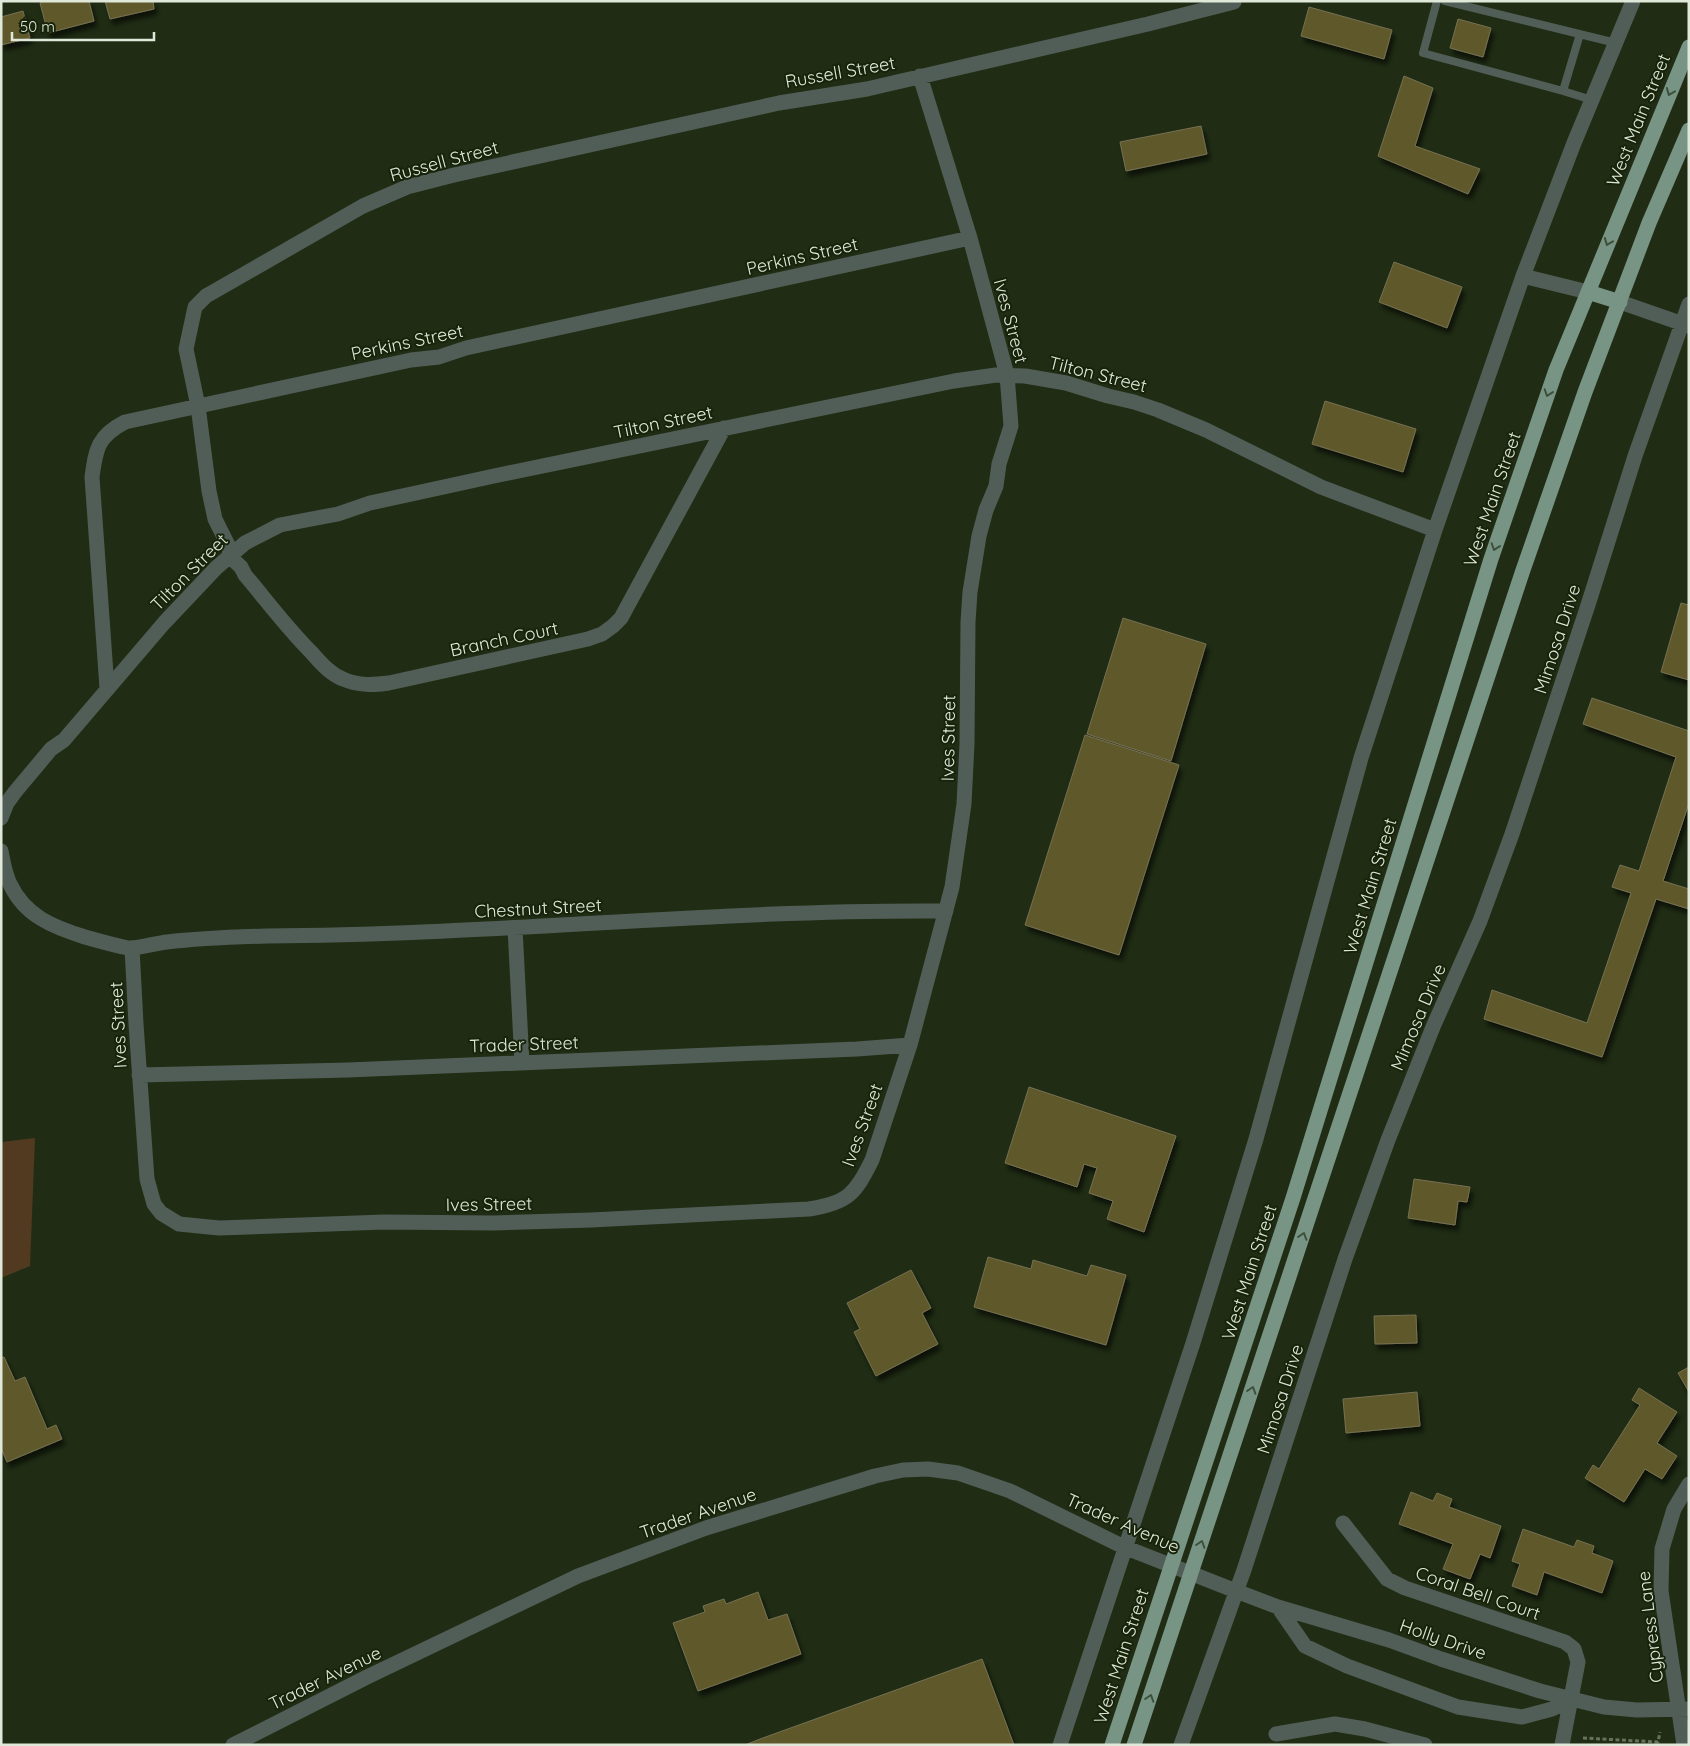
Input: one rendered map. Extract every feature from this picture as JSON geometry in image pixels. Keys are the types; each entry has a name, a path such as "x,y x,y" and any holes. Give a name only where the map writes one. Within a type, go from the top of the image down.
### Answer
{"main road":[{"name":"West Main Street","path":"1112,1745 1293,1198 1491,559 1556,370 1689,47"},
{"path":"1134,1745 1522,574 1585,392 1649,223 1689,130"},
{"path":"1588,292 1620,302"}],"street":[{"path":"1060,1745 1193,1343 1256,1139 1361,758 1436,530 1523,276 1592,100 1634,1"},
{"name":"Russell Street","path":"229,556 230,549 215,519 209,491 198,406 186,349 195,306 206,296 364,206 407,187 454,175 778,103 867,89 1148,24 1234,2"},
{"name":"Russell Street","path":"920,76 970,238"},
{"name":"Ives Street","path":"132,948 147,1179 154,1204 161,1213 180,1224 218,1228 384,1222 493,1223 591,1220 809,1209 842,1201 864,1177 872,1160 910,1045 946,911 960,842 967,744 970,592 979,536 986,510 996,486 999,464 1011,426 1007,375 970,238"},
{"name":"Perkins Street","path":"108,688 92,477 96,450 102,438 112,428 125,422 411,360 439,357 466,348 970,238"},
{"path":"1523,276 1588,292"},
{"path":"1620,302 1685,325"},
{"name":"Mimosa Drive","path":"1181,1745 1236,1591 1345,1259 1388,1140 1433,1027 1480,921 1512,834 1635,456 1685,325 1689,304"},
{"name":"Tilton Street","path":"1,818 7,803 15,792 52,748 70,733 164,623 216,568 245,543 280,525 338,514 370,503 474,480 954,381 1007,375 1025,376 1066,383 1158,410 1206,430 1321,487 1436,530"},
{"name":"Branch Court","path":"229,556 241,567 293,634 329,672 358,684 374,685 389,683 572,644 602,634 621,618 724,428"},
{"path":"1,851 9,883 25,907 37,918 58,929 132,948"},
{"name":"Chestnut Street","path":"132,948 151,943 215,937 475,931 868,910 946,911"},
{"path":"515,928 522,1063"},
{"name":"Trader Street","path":"139,1075 348,1070 848,1050 910,1045"},
{"name":"Trader Avenue","path":"233,1745 367,1677 578,1576 706,1528 875,1476 903,1470 928,1469 958,1473 1010,1491 1124,1547 1191,1573"},
{"name":"Cypress Lane","path":"1684,1745 1684,1710 1661,1591 1662,1549 1674,1509 1689,1484"},
{"name":"Coral Bell Court","path":"1343,1523 1387,1578 1405,1588 1565,1642 1574,1649 1578,1662 1562,1745"},
{"name":"Holly Drive","path":"1191,1573 1278,1606 1572,1700 1637,1710 1684,1710"},
{"path":"1278,1606 1305,1646 1347,1666 1458,1706 1522,1717 1552,1709 1572,1700"},
{"path":"1276,1734 1335,1724 1364,1729 1425,1745"}],"lane":[{"path":"1437,1 1423,53 1592,100"},
{"path":"1445,1 1616,42"},
{"path":"1562,91 1580,34"}],"path":[{"path":"1583,1738 1658,1742 1660,1732"}],"shaded area":[{"path":"35,1138 30,1266 1,1278 1,1142"}],"building":[{"path":"45,1 89,1 94,21 48,33 40,3"},
{"path":"105,1 153,1 154,9 110,19"},
{"path":"1309,7 1392,30 1384,59 1301,36"},
{"path":"23,11 30,38 1,45 1,17"},
{"path":"1458,19 1491,28 1483,57 1450,48"},
{"path":"1404,76 1433,88 1415,146 1480,169 1468,194 1378,156"},
{"path":"1201,126 1207,154 1126,171 1120,142"},
{"path":"1394,262 1462,287 1447,328 1379,302"},
{"path":"1325,401 1416,429 1403,472 1312,444"},
{"path":"1681,603 1689,605 1689,680 1661,672"},
{"path":"1123,618 1206,644 1171,761 1087,734"},
{"path":"1592,698 1689,731 1689,803 1663,881 1689,889 1689,909 1656,899 1602,1057 1484,1019 1492,990 1587,1023 1631,893 1612,887 1620,865 1639,871 1676,757 1583,724"},
{"path":"1085,735 1179,765 1119,955 1025,925"},
{"path":"1029,1087 1176,1136 1144,1232 1107,1219 1113,1201 1089,1193 1097,1168 1084,1164 1077,1187 1005,1163"},
{"path":"1414,1179 1470,1187 1467,1202 1458,1201 1455,1225 1408,1218"},
{"path":"988,1257 1031,1269 1033,1260 1087,1276 1091,1265 1126,1275 1106,1345 974,1307"},
{"path":"911,1270 931,1308 922,1313 938,1344 876,1376 854,1332 860,1329 847,1303"},
{"path":"1416,1315 1417,1343 1375,1344 1374,1316"},
{"path":"4,1357 15,1381 25,1377 47,1429 56,1425 62,1439 7,1462 1,1448 1,1358"},
{"path":"1689,1367 1689,1392 1678,1373"},
{"path":"1639,1388 1677,1412 1657,1443 1677,1456 1662,1479 1645,1469 1624,1502 1585,1478 1593,1465 1599,1469 1640,1405 1632,1400"},
{"path":"1417,1392 1420,1426 1346,1433 1343,1399"},
{"path":"1411,1492 1433,1501 1437,1493 1452,1499 1449,1507 1501,1526 1490,1558 1480,1554 1470,1579 1443,1569 1453,1544 1399,1524"},
{"path":"1523,1529 1574,1547 1577,1540 1594,1546 1592,1553 1613,1561 1602,1593 1544,1572 1537,1595 1512,1586 1520,1564 1512,1561"},
{"path":"758,1592 768,1620 787,1614 801,1654 698,1691 673,1623 705,1612 703,1606 724,1599 726,1604"},
{"path":"982,1659 1014,1745 745,1745 760,1739"}]}
